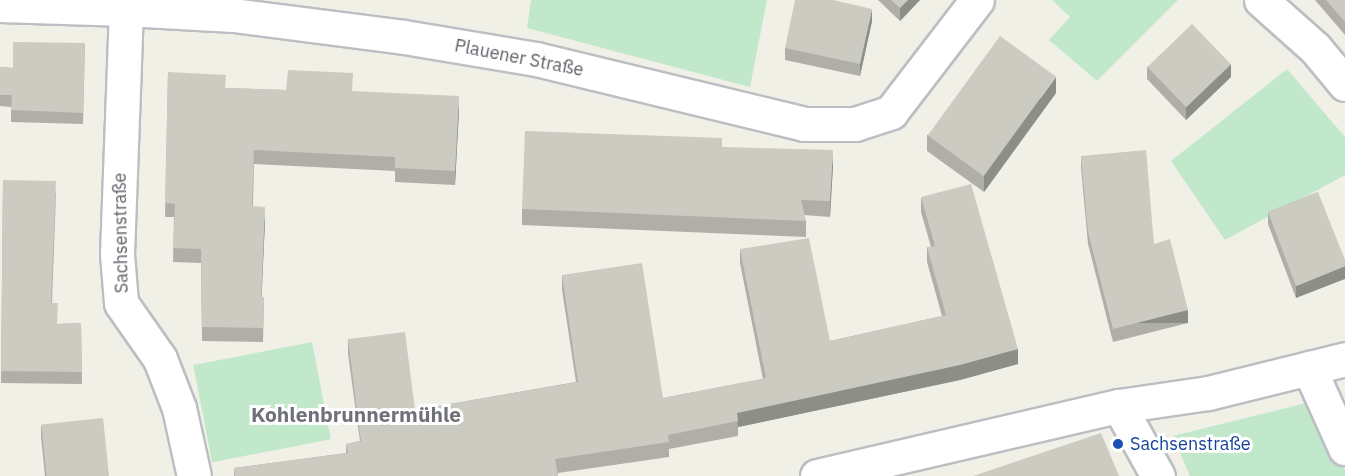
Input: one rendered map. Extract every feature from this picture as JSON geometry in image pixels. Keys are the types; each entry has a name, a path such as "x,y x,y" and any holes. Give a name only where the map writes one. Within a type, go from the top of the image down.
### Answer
{"street":[{"name":"Plauener Straße","path":"0,5 233,15 404,37 536,59 804,124 855,124 891,112 977,0"},
{"path":"1261,0 1315,48 1345,84"},
{"name":"Sachsenstraße","path":"126,9 117,254 121,303 160,359 179,408 194,476"},
{"path":"817,476 1119,406 1208,393 1345,359"},
{"path":"1309,368 1345,448"},
{"path":"1119,406 1158,476"}],"green space":[{"path":"531,0 767,0 750,87 527,28"},
{"path":"1052,0 1178,0 1097,81 1049,40 1070,17"},
{"path":"1287,69 1345,137 1345,175 1225,240 1171,161"},
{"path":"312,342 331,439 212,462 193,365"},
{"path":"1306,403 1345,470 1345,476 1190,476 1173,436"}],"building":[{"path":"795,0 833,0 872,9 860,64 785,48"},
{"path":"891,0 908,0 900,8"},
{"path":"1326,0 1345,0 1345,22"},
{"path":"1192,24 1231,64 1186,107 1147,67"},
{"path":"1000,36 1056,77 984,176 928,136"},
{"path":"13,42 85,43 83,113 11,110 12,95 0,95 0,67 13,68"},
{"path":"288,70 353,73 352,91 459,96 455,171 395,168 395,157 254,150 252,206 265,207 261,297 264,297 263,328 202,327 201,249 173,248 175,204 165,203 168,72 226,75 225,88 286,90"},
{"path":"525,131 722,138 722,147 833,150 830,201 801,200 806,221 522,209"},
{"path":"1146,150 1154,244 1170,239 1188,310 1113,329 1088,232 1081,156"},
{"path":"3,180 56,181 51,303 58,303 57,324 81,323 82,372 1,371"},
{"path":"971,184 1018,349 960,365 737,413 738,421 668,435 669,442 555,459 558,476 235,476 234,468 348,453 346,444 361,441 348,339 405,332 415,410 578,382 562,275 642,263 663,398 766,378 740,249 809,238 830,341 946,315 927,247 935,246 921,197"},
{"path":"1318,192 1345,260 1345,266 1296,286 1268,212"},
{"path":"103,418 109,476 47,476 41,424"},
{"path":"1101,433 1119,476 973,476"}],"place":[{"name":"Sachsenstraße","path":"1118,444"}],"district":[{"name":"Kohlenbrunnermühle","path":"356,414"}]}
